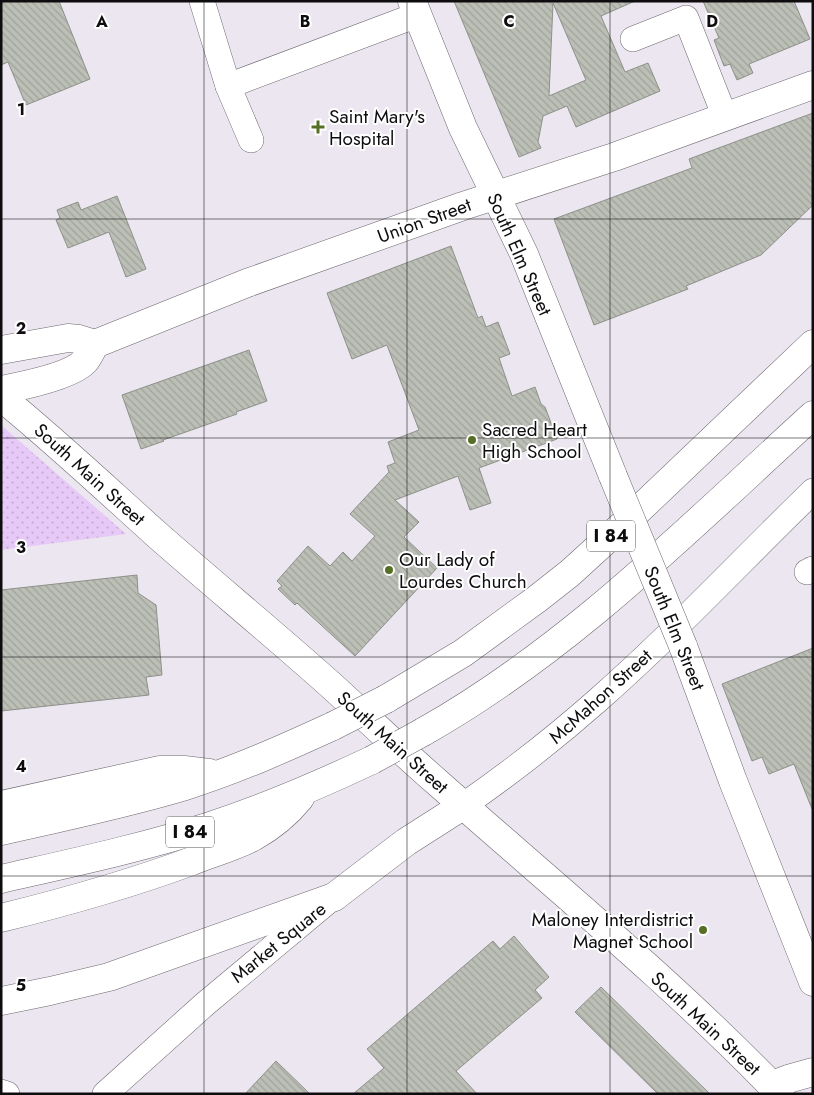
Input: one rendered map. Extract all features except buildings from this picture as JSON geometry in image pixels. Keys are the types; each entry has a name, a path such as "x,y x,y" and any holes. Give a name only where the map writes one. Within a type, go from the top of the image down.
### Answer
{"main road":[{"name":"South Elm Street","path":"415,8 462,128 524,254 683,646 733,781 813,982"},
{"name":"Union Street","path":"95,344 247,284 495,195 614,156 813,85"},
{"path":"1,350 68,338 79,338 95,344 85,360 74,368 47,378 1,390"},
{"name":"I 84","path":"1,831 128,802 218,774 282,749 386,699 462,653 510,620 570,573 813,344"},
{"name":"South Main Street","path":"1,397 37,426 188,562 332,686 677,994 770,1091"},
{"name":"I 84","path":"1,880 185,834 253,811 307,790 372,760 423,732 483,696 566,636 632,579 813,415"},
{"path":"1,805 160,770 184,770 218,774"},
{"path":"1,918 122,886 244,841 268,828 307,790"},
{"name":"Market Square","path":"334,897 406,842 464,805"},
{"path":"1,1000 50,992 109,977 334,897"},
{"path":"770,1091 788,1078 813,1072"}],"street":[{"path":"202,1 228,86 251,140"},
{"path":"228,86 415,8"},
{"path":"633,39 687,9 725,117"},
{"name":"McMahon Street","path":"464,805 532,755 598,700 657,645 813,491"},
{"name":"Market Square","path":"105,1094 210,999 334,897"},
{"path":"1,1092 7,1094"}],"shaded area":[{"path":"2,426 126,534 1,550"}],"place":[{"name":"Saint Mary's Hospital","path":"318,127"},
{"name":"Sacred Heart High School","path":"472,440"},
{"name":"Our Lady of Lourdes Church","path":"389,570"},
{"name":"Maloney Interdistrict Magnet School","path":"703,930"}]}
